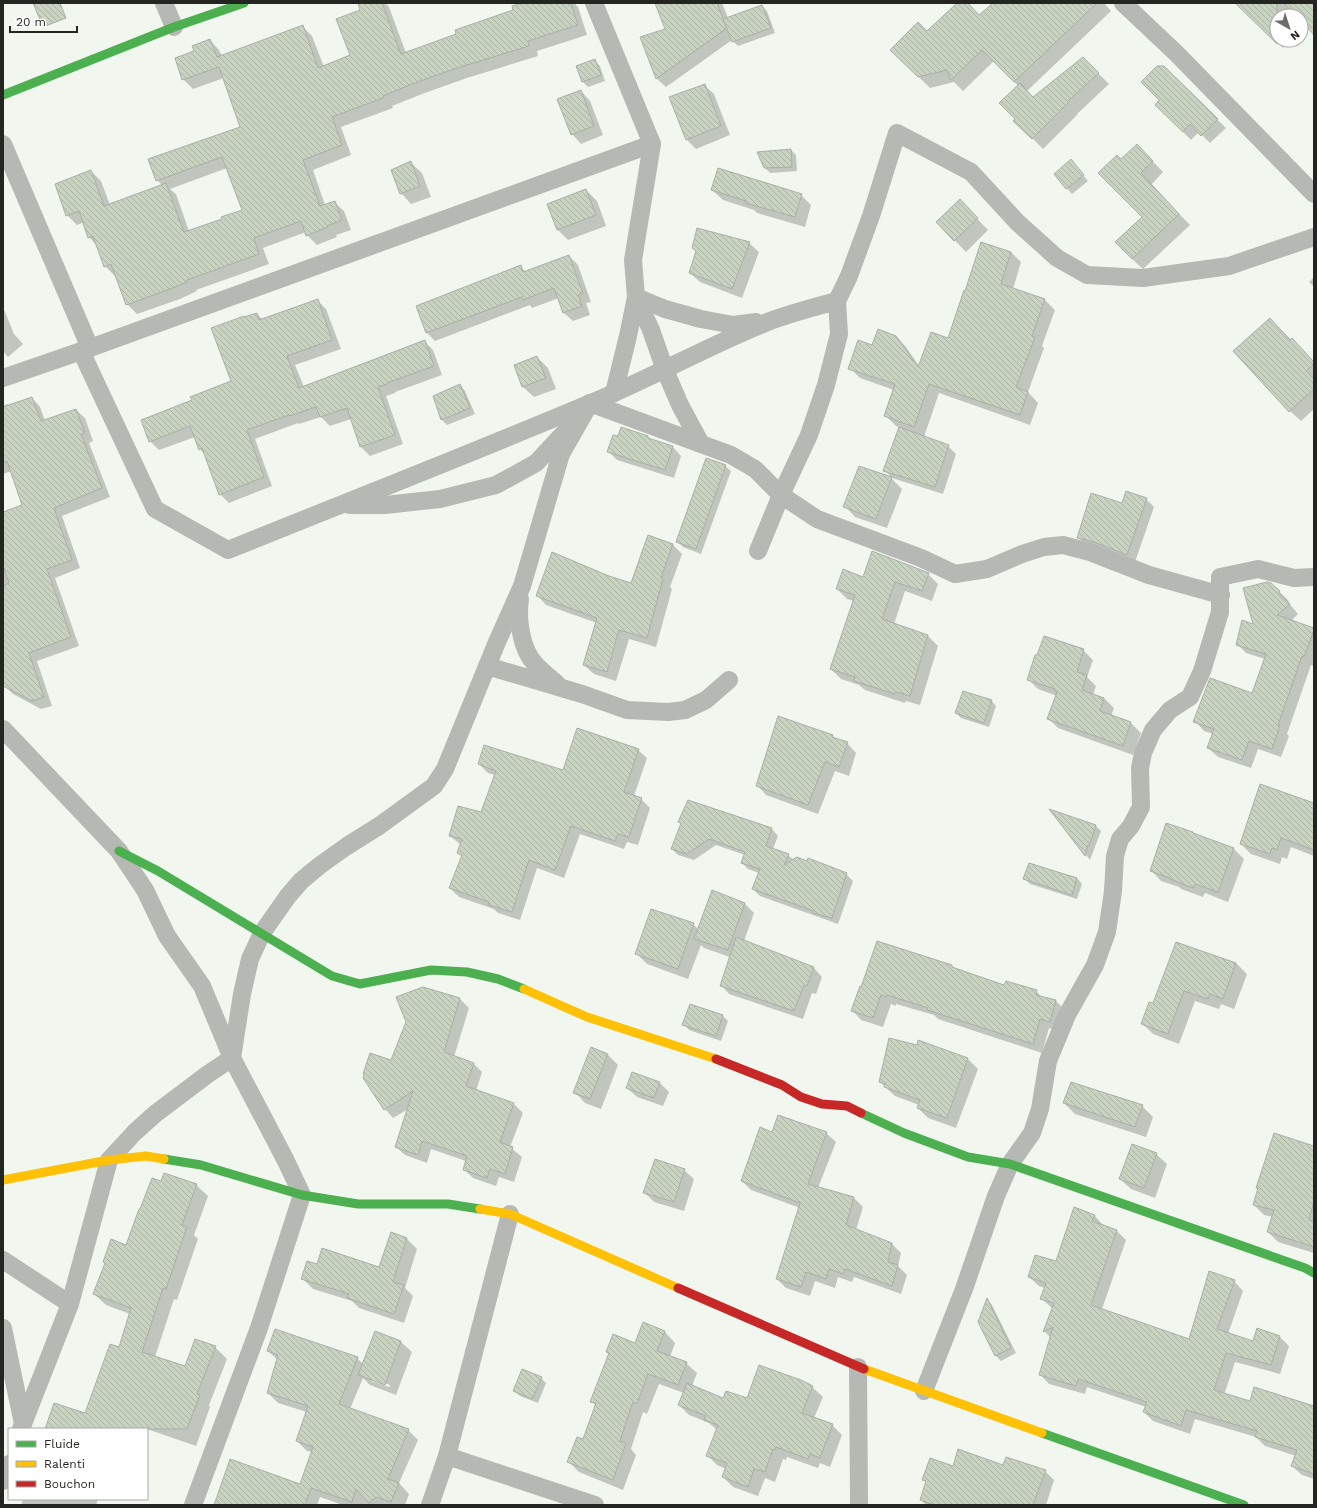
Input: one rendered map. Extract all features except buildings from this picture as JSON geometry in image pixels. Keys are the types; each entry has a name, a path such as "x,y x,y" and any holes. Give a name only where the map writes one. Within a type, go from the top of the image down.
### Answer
{"street":[{"path":"164,3 174,27"},
{"path":"3,95 174,27 244,3"},
{"path":"594,3 652,144 633,260 636,297 614,393"},
{"path":"1123,3 1176,53 1314,194"},
{"path":"758,551 781,495 809,435 826,385 839,334 837,301 871,216 897,133 971,172 1017,222 1057,258 1087,275 1143,278 1229,266 1314,237"},
{"path":"3,144 85,349 155,509 228,550 614,393 770,321 837,301"},
{"path":"3,378 652,144"},
{"path":"636,297 665,309 701,319 733,325 770,321"},
{"path":"636,297 651,330 665,370 680,405 701,444"},
{"path":"337,506 385,505 440,499 496,485 536,463 590,403"},
{"path":"590,403 731,455 755,469 781,495 818,519 921,558 955,574 987,570 1022,554 1044,547 1063,545 1090,552 1149,575 1220,595"},
{"path":"22,1426 70,1304 109,1160 135,1132 155,1114 232,1058 242,994 250,959 262,933 297,886 319,866 379,826 434,786 445,769 487,666 522,586 561,454 590,403"},
{"path":"924,1391 964,1289 996,1196 1010,1164 1032,1133 1040,1109 1048,1061 1067,1015 1095,965 1107,932 1113,891 1115,856 1120,839 1131,826 1141,807 1140,768 1143,753 1153,730 1161,720 1170,710 1190,697 1202,671 1220,612 1220,577 1258,569 1294,578 1314,577"},
{"path":"522,586 519,606 519,628 528,655 534,664 562,688"},
{"path":"487,666 562,688 627,710 668,712 685,710 706,700 729,680"},
{"path":"3,729 119,851 145,890 167,936 202,986 232,1058 286,1161 302,1195 259,1328 193,1505"},
{"path":"119,851 158,871 332,976 360,984 431,970 467,972 498,979 543,997 586,1017 707,1055 782,1085 801,1097 822,1104 847,1106 904,1133 968,1157 1010,1164 1305,1268 1314,1273"},
{"path":"3,1180 109,1160 146,1156 201,1165 302,1195 358,1204 448,1204 510,1214 858,1367 1244,1505"},
{"path":"430,1505 447,1456 510,1214"},
{"path":"3,1260 70,1304"},
{"path":"3,1328 22,1426"},
{"path":"858,1367 859,1505"},
{"path":"447,1456 595,1505"},
{"path":"3,1481 8,1467"}],"traffic: fast":[{"path":"3,95 174,27 244,3"},
{"path":"119,851 158,871 332,976 360,984 431,970 467,972 498,979 524,989"},
{"path":"861,1113 904,1133 968,1157 1010,1164 1305,1268 1314,1273"},
{"path":"164,1159 201,1165 302,1195 358,1204 448,1204 480,1209"},
{"path":"1042,1433 1244,1505"}],"traffic: slow":[{"path":"524,989 587,1017 716,1059"},
{"path":"3,1180 109,1160 146,1156 164,1159"},
{"path":"480,1209 510,1214 678,1288"},
{"path":"864,1369 1042,1433"}],"traffic: jam":[{"path":"716,1059 782,1085 801,1097 822,1104 847,1106 861,1113"},
{"path":"678,1288 864,1369"}]}
